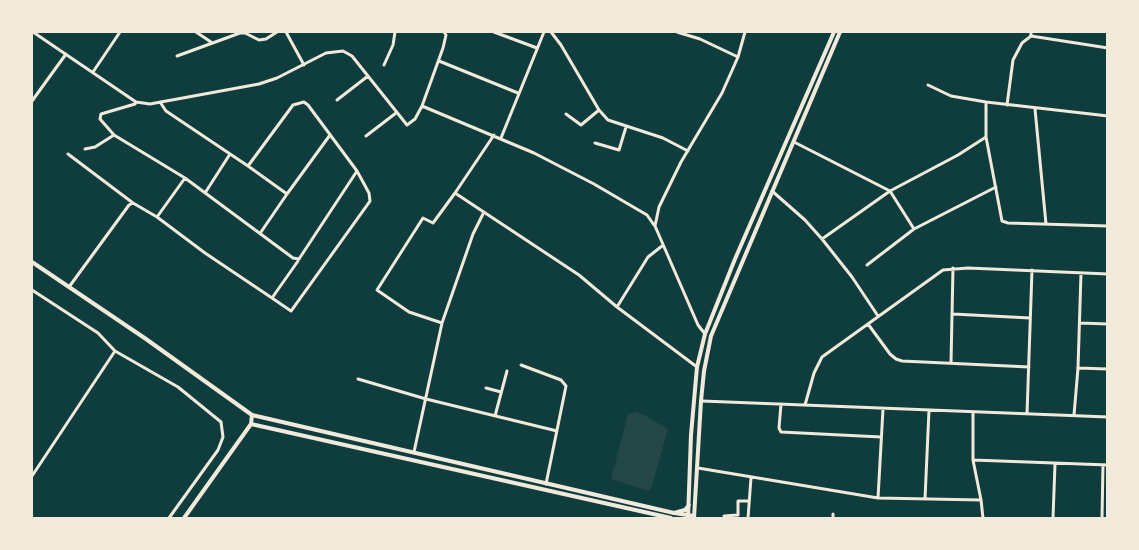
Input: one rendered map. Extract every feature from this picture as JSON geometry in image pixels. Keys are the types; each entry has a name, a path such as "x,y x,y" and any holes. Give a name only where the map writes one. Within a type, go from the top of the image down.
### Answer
{"street":[{"path":"33,32 136,102 150,104 259,84 277,78 326,53 343,51 352,56 407,125 415,119 422,106 445,40 444,32"},
{"path":"93,72 119,33 113,32"},
{"path":"196,32 211,42"},
{"path":"177,56 211,42 245,33 259,39 266,39 277,32"},
{"path":"286,32 304,65"},
{"path":"384,65 393,45 395,32"},
{"path":"494,32 537,48"},
{"path":"501,138 544,32"},
{"path":"551,32 599,110 608,120 663,138 688,151"},
{"path":"677,32 700,39 738,57"},
{"path":"655,226 659,207 722,93 738,57 745,32"},
{"path":"688,517 697,367 705,334 730,270 834,32"},
{"path":"32,262 252,415 694,517 701,400 711,336 840,32"},
{"path":"1007,105 1013,60 1022,43 1031,34 1107,48"},
{"path":"32,101 66,54"},
{"path":"438,60 518,93"},
{"path":"337,100 368,76"},
{"path":"928,85 951,96 1035,109 1107,116"},
{"path":"136,102 99,116 114,135 185,178 293,258 299,259"},
{"path":"160,102 166,111 287,194"},
{"path":"68,154 133,203 157,217 205,253 291,311 370,201 369,193 357,171 308,105 299,102 293,105 248,166"},
{"path":"986,102 986,136 1002,221 1107,226"},
{"path":"422,106 501,138 594,184 647,215 655,226 698,325 705,334"},
{"path":"1035,109 1046,224"},
{"path":"566,114 581,124 599,110"},
{"path":"366,136 396,113"},
{"path":"594,143 619,150 626,126"},
{"path":"85,149 95,147 114,135"},
{"path":"261,233 330,135"},
{"path":"442,323 408,312 377,290 423,218 433,223 494,135"},
{"path":"822,238 890,191 958,155 986,136"},
{"path":"793,141 890,191 914,230"},
{"path":"205,193 230,154"},
{"path":"272,298 357,171"},
{"path":"157,217 185,178"},
{"path":"867,265 914,230 996,187"},
{"path":"772,191 822,238 878,315"},
{"path":"455,193 579,275 697,367"},
{"path":"69,288 129,205 133,203"},
{"path":"414,454 442,323 473,234 484,212"},
{"path":"617,306 648,256 662,246"},
{"path":"951,363 954,268"},
{"path":"805,405 813,373 822,357 943,270 954,268 1107,274"},
{"path":"730,270 738,273"},
{"path":"1027,414 1032,270"},
{"path":"1074,416 1081,273"},
{"path":"32,290 98,333 115,351 178,387 221,422 223,437 218,450 169,519"},
{"path":"953,314 1030,318"},
{"path":"1080,323 1107,324"},
{"path":"867,324 890,354 902,361 1029,367"},
{"path":"32,476 115,351"},
{"path":"521,365 561,380 566,386 546,484"},
{"path":"1078,368 1107,369"},
{"path":"495,416 507,371"},
{"path":"358,379 426,399 557,431"},
{"path":"486,388 501,392"},
{"path":"701,400 1107,417"},
{"path":"781,404 779,428 781,432 881,437"},
{"path":"878,498 883,409"},
{"path":"925,499 929,410"},
{"path":"973,412 973,460 983,519"},
{"path":"184,519 250,424 252,415"},
{"path":"250,424 671,519"},
{"path":"973,460 1105,465 1102,519"},
{"path":"1053,519 1055,464"},
{"path":"696,467 878,498 981,500"},
{"path":"748,519 751,478"},
{"path":"724,516 738,515 738,501 749,501"},
{"path":"674,513 685,510 689,504"}],"shaded area":[{"path":"636,412 668,429 651,489 648,491 611,479 628,414"}]}
